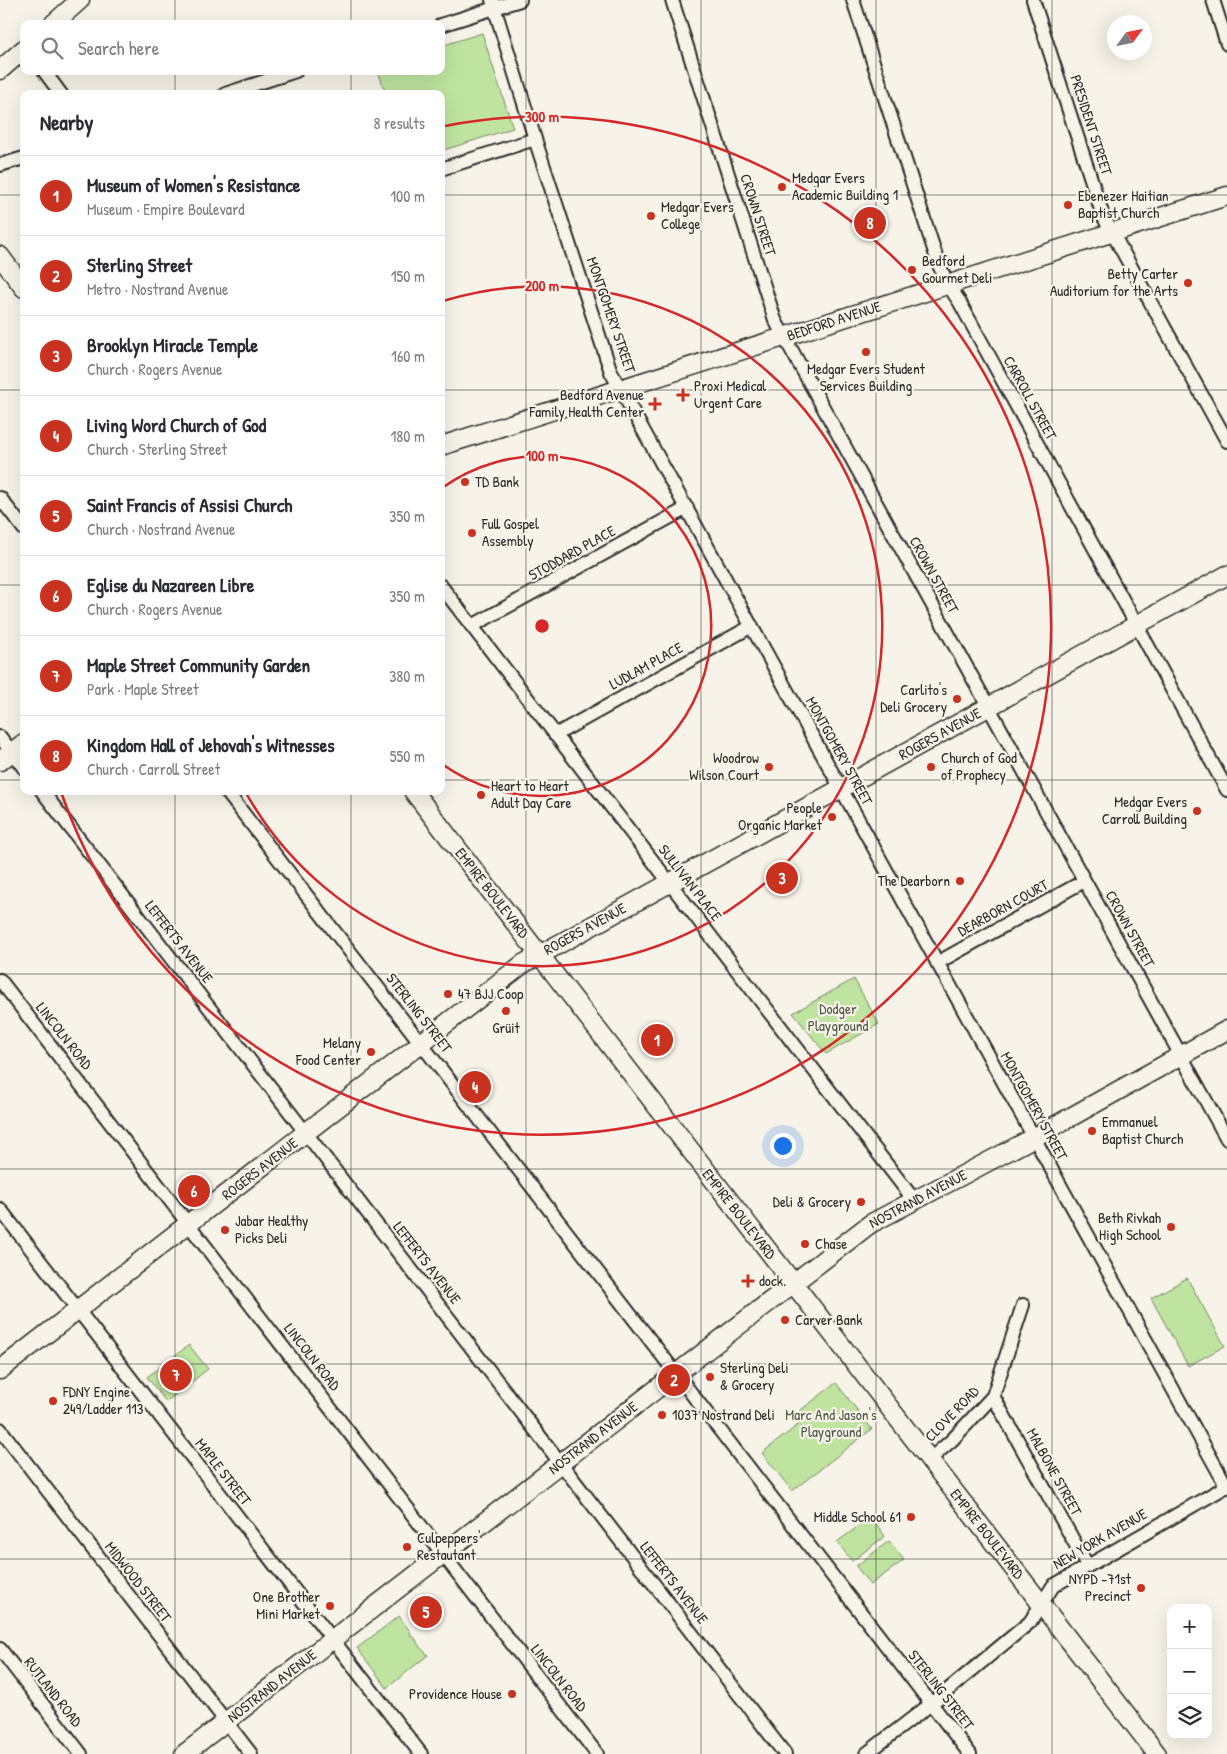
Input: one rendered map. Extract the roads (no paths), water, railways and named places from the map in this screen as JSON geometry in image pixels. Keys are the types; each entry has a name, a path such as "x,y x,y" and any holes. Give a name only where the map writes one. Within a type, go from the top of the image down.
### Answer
{"main road":[{"path":"58,20 80,0"},
{"path":"0,70 20,52"},
{"name":"BEDFORD AVENUE","path":"445,445 1227,196"},
{"path":"0,256 20,283"},
{"name":"ROGERS AVENUE","path":"0,1370 422,1044 522,964 1227,575"},
{"name":"EMPIRE BOULEVARD","path":"416,795 1157,1754"},
{"name":"NOSTRAND AVENUE","path":"184,1754 870,1224 1033,1138 1227,1030"}],"street":[{"path":"445,23 493,4 520,0"},
{"name":"CROWN STREET","path":"672,0 775,320 1227,1139"},
{"name":"CARROLL STREET","path":"853,0 939,265 948,285 1227,790"},
{"name":"PRESIDENT STREET","path":"1033,0 1103,216 1227,441"},
{"path":"1213,0 1227,44"},
{"name":"MONTGOMERY STREET","path":"493,4 611,372 1227,1486"},
{"path":"47,75 58,90"},
{"path":"237,90 284,75"},
{"path":"445,168 535,139"},
{"path":"0,165 20,159"},
{"path":"0,498 20,524"},
{"name":"STODDARD PLACE","path":"472,626 687,508"},
{"name":"SULLIVAN PLACE","path":"445,591 914,1200"},
{"name":"LUDLAM PLACE","path":"555,735 752,626"},
{"path":"0,737 20,763"},
{"name":"LEFFERTS AVENUE","path":"45,795 785,1754"},
{"name":"STERLING STREET","path":"229,795 970,1754"},
{"name":"DEARBORN COURT","path":"937,963 1084,881"},
{"name":"LINCOLN ROAD","path":"0,980 598,1754"},
{"name":"MAPLE STREET","path":"0,1209 421,1754"},
{"name":"CLOVE ROAD","path":"929,1460 952,1440 993,1396 1023,1305"},
{"name":"MALBONE STREET","path":"993,1396 1087,1565"},
{"name":"MIDWOOD STREET","path":"0,1429 251,1754"},
{"name":"NEW YORK AVENUE","path":"866,1754 932,1704 1030,1622 1053,1586 1227,1486"},
{"name":"RUTLAND ROAD","path":"0,1649 81,1754"}],"place":[{"name":"Medgar Evers Academic Building 1","path":"782,187"},
{"name":"Ebenezer Haitian Baptist Church","path":"1068,205"},
{"name":"Medgar Evers College","path":"651,216"},
{"name":"Kingdom Hall of Jehovah's Witnesses","path":"870,223"},
{"name":"Bedford Gourmet Deli","path":"912,270"},
{"name":"Betty Carter Auditorium for the Arts","path":"1188,283"},
{"name":"Medgar Evers Student Services Building","path":"866,352"},
{"name":"Proxi Medical Urgent Care","path":"683,395"},
{"name":"Bedford Avenue Family Health Center","path":"655,404"},
{"name":"TD Bank","path":"465,482"},
{"name":"Full Gospel Assembly","path":"472,533"},
{"name":"Carlito's Deli Grocery","path":"957,699"},
{"name":"Woodrow Wilson Court","path":"769,767"},
{"name":"Church of God of Prophecy","path":"931,767"},
{"name":"Heart to Heart Adult Day Care","path":"481,795"},
{"name":"Medgar Evers Carroll Building","path":"1197,811"},
{"name":"People Organic Market","path":"832,817"},
{"name":"Brooklyn Miracle Temple","path":"782,878"},
{"name":"The Dearborn","path":"960,881"},
{"name":"47 BJJ Coop","path":"448,994"},
{"name":"Grüit","path":"506,1011"},
{"name":"Museum of Women's Resistance","path":"657,1040"},
{"name":"Melany Food Center","path":"371,1052"},
{"name":"Living Word Church of God","path":"475,1087"},
{"name":"Emmanuel Baptist Church","path":"1092,1131"},
{"name":"Eglise du Nazareen Libre","path":"194,1191"},
{"name":"Deli & Grocery","path":"861,1202"},
{"name":"Beth Rivkah High School","path":"1171,1227"},
{"name":"Jabar Healthy Picks Deli","path":"225,1230"},
{"name":"Chase","path":"805,1244"},
{"name":"dock.","path":"748,1281"},
{"name":"Carver Bank","path":"785,1320"},
{"name":"Maple Street Community Garden","path":"176,1375"},
{"name":"Sterling Deli & Grocery","path":"710,1377"},
{"name":"Sterling Street","path":"674,1380"},
{"name":"FDNY Engine 249/Ladder 113","path":"53,1401"},
{"name":"1037 Nostrand Deli","path":"662,1415"},
{"name":"Middle School 61","path":"911,1517"},
{"name":"Culpeppers' Restautant","path":"407,1547"},
{"name":"NYPD -71st Precinct","path":"1141,1588"},
{"name":"One Brother Mini Market","path":"330,1606"},
{"name":"Saint Francis of Assisi Church","path":"426,1612"},
{"name":"Providence House","path":"512,1694"}],"park label":[{"name":"Dodger Playground","path":"838,1018"},
{"name":"Marc And Jason's Playground","path":"831,1424"}]}
